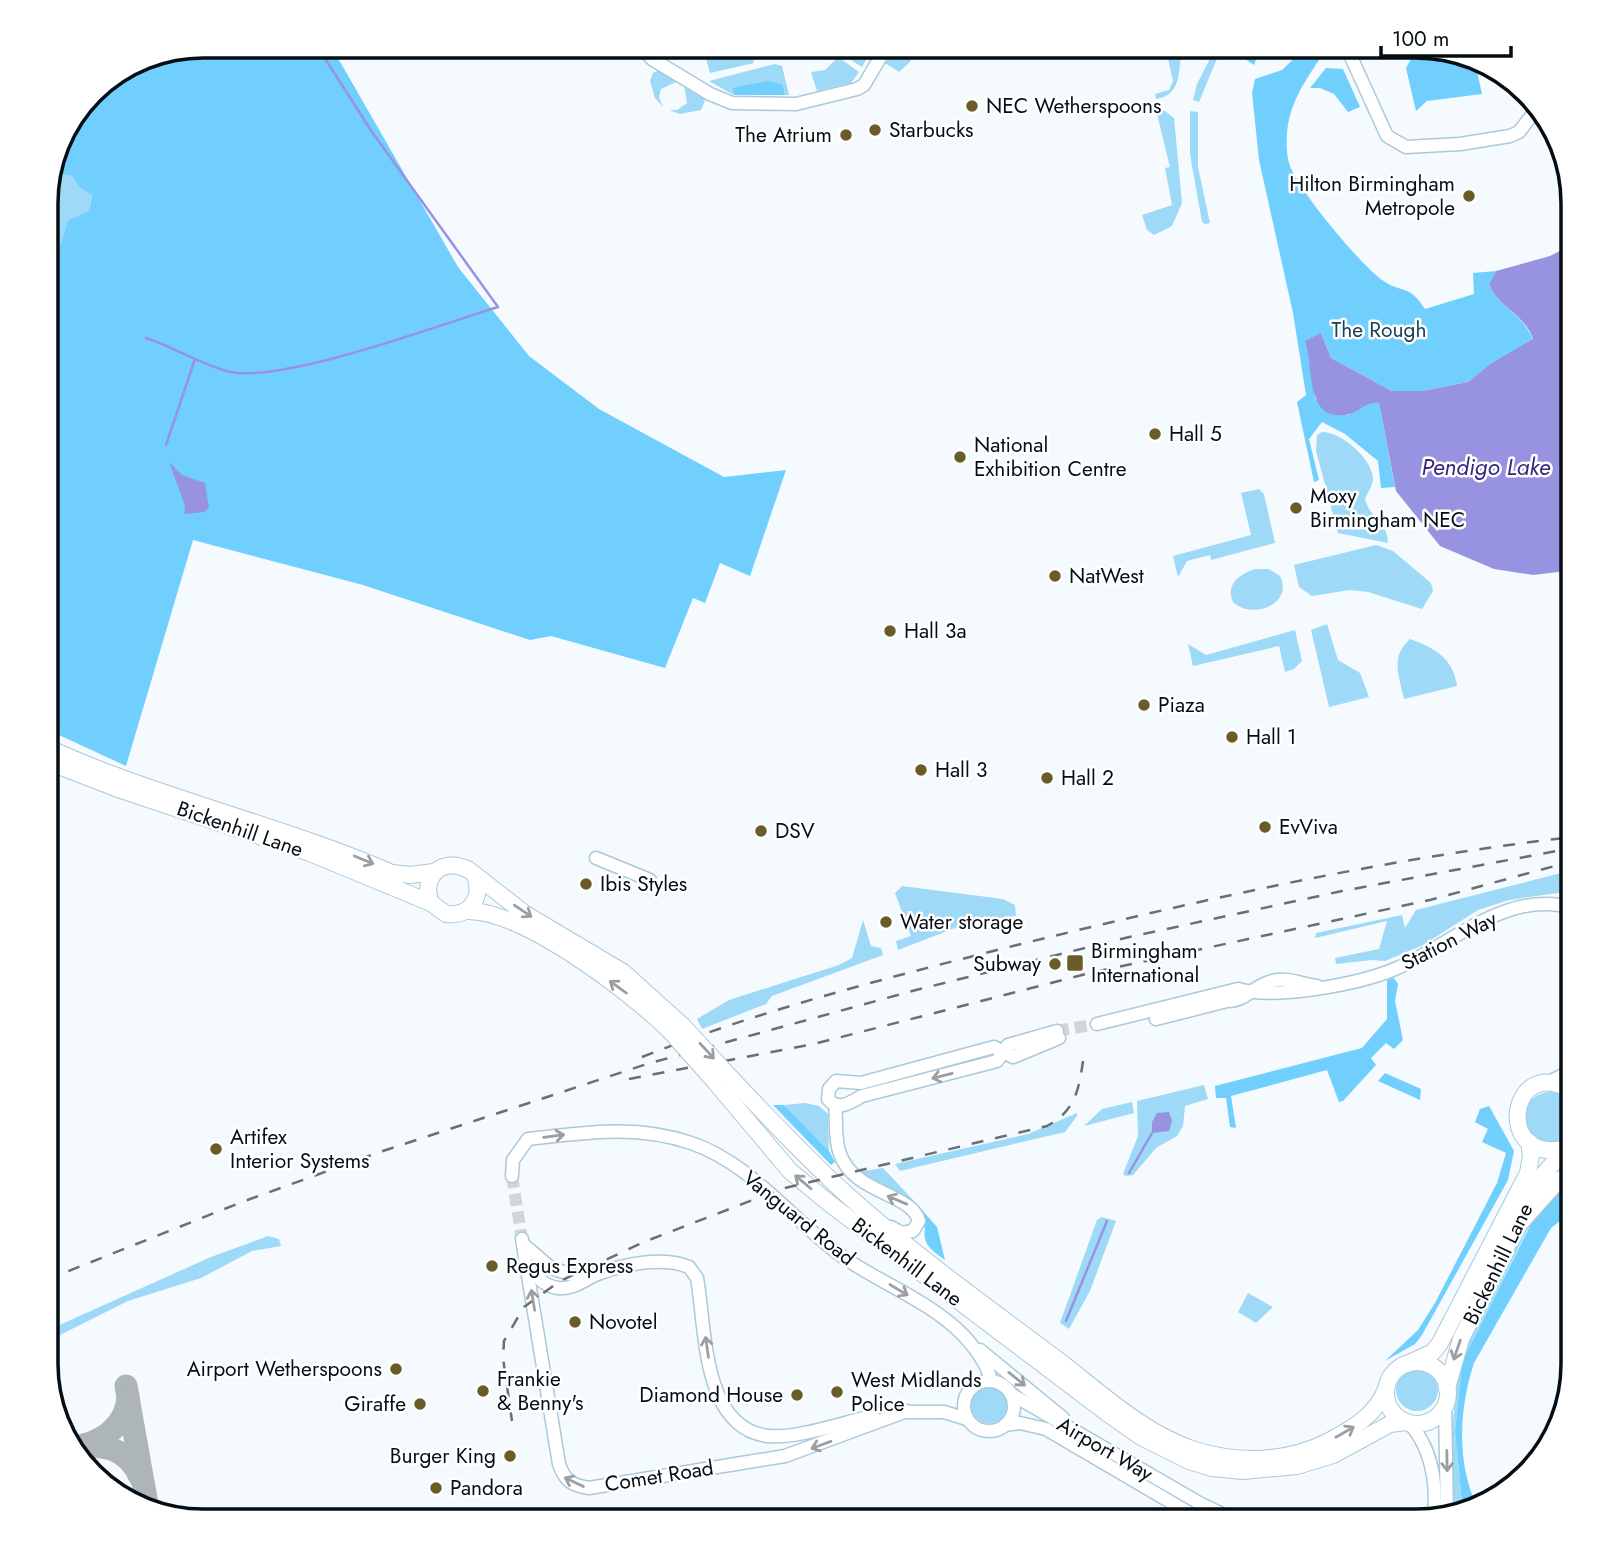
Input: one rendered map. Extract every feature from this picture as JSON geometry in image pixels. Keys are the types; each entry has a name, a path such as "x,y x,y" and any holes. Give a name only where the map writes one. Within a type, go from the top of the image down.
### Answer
{"highway":[{"path":"1519,1222 1552,1185 1561,1181"}],"main road":[{"name":"Bickenhill Lane","path":"58,752 114,775 244,817 392,873 410,875 433,872"},
{"name":"Bickenhill Lane","path":"58,766 121,790 310,853 431,904"},
{"path":"455,864 475,875 478,892 474,904 463,913 446,914 431,904 427,887 433,872 446,865 455,864"},
{"name":"Bickenhill Lane","path":"475,875 524,913 623,972 676,1028 724,1085 743,1115 790,1171 1111,1416 1164,1449 1213,1468 1272,1470 1333,1455 1390,1424 1408,1423"},
{"name":"Bickenhill Lane","path":"463,913 487,912 522,927 610,981 676,1028"},
{"path":"1561,1087 1549,1082 1530,1088 1517,1108 1518,1126 1529,1142 1548,1150 1561,1148"},
{"name":"Bickenhill Lane","path":"724,1085 745,1093 869,1215 930,1264 1142,1423 1194,1450 1257,1459 1300,1454 1354,1427 1380,1404 1386,1389"},
{"name":"Bickenhill Lane","path":"1407,1364 1433,1352 1440,1343 1528,1173 1531,1156 1529,1142"},
{"name":"Bickenhill Lane","path":"1447,1388 1461,1339 1541,1177 1561,1157"},
{"path":"1416,1362 1433,1367 1445,1380 1445,1406 1427,1423 1408,1423 1388,1406 1386,1389 1393,1374 1407,1364 1416,1362"}],"street":[{"path":"651,58 710,94 741,104 810,102 857,89 864,85 880,58"},
{"path":"1351,58 1387,136 1406,147 1460,144 1510,136 1519,132 1532,116"},
{"path":"596,858 650,880"},
{"name":"Station Way","path":"1098,1027 1227,1001 1239,1001 1253,994 1277,990 1304,992 1393,970 1483,921 1509,911 1548,904 1561,906"},
{"path":"835,1105 997,1061 1008,1045 1058,1035"},
{"path":"869,1215 902,1233 913,1231 919,1221 911,1206 864,1184 850,1171 840,1153 835,1105 828,1099 831,1085 840,1080 849,1083 994,1047 1004,1053"},
{"path":"1549,1082 1561,1076"},
{"path":"849,1083 853,1095 849,1102"},
{"name":"Vanguard Road","path":"512,1176 513,1160 528,1139 594,1131 651,1132 694,1143 732,1164 841,1255 935,1312 964,1336 986,1366 991,1380"},
{"name":"Comet Road","path":"586,1279 551,1268 523,1242 559,1464 564,1478 573,1485 589,1488 785,1456 907,1411"},
{"path":"528,1267 544,1283 559,1288 575,1286 604,1272 661,1262 678,1263 695,1273 713,1386 721,1404 737,1421 771,1436 907,1411 944,1412 967,1419 977,1429 987,1432 1005,1425 1013,1415 1011,1394 1000,1383 991,1380 978,1383 969,1390 964,1400 967,1419"},
{"path":"964,1336 1049,1405 1080,1434"},
{"name":"Airport Way","path":"1011,1394 1212,1509"},
{"path":"1445,1406 1447,1505"},
{"name":"Airport Way","path":"1005,1425 1020,1423 1046,1429 1183,1509"},
{"path":"1408,1423 1424,1442 1431,1463 1433,1508"}],"shaded area":[{"path":"706,58 753,58 754,63 710,73"},
{"path":"839,58 859,72 851,83 817,91 811,72 825,70"},
{"path":"848,58 867,58 862,67"},
{"path":"888,58 911,58 899,72 885,63"},
{"path":"1168,58 1181,58 1175,86 1171,92 1156,99 1155,94 1169,90 1173,81"},
{"path":"1210,58 1217,58 1199,102 1193,100 1197,84"},
{"path":"775,64 782,66 789,95 785,95 783,85 732,88 734,95 709,81"},
{"path":"660,70 678,81 661,89 659,97 663,107 655,98 650,81 653,73"},
{"path":"684,85 703,96 705,101 701,110 680,114 669,110 677,110 687,103"},
{"path":"1162,109 1174,118 1182,203 1172,226 1154,235 1147,230 1142,215 1172,205 1165,168 1170,167 1156,110"},
{"path":"1190,111 1198,112 1198,167 1210,223 1205,224 1202,222 1190,154"},
{"path":"61,174 72,176 79,187 92,194 89,211 68,220 59,249 58,193"},
{"path":"1322,432 1347,442 1367,463 1373,478 1365,499 1370,511 1385,530 1388,543 1338,533 1316,451 1317,435"},
{"path":"1259,489 1264,494 1275,543 1211,560 1210,555 1187,561 1178,577 1173,556 1251,535 1241,493"},
{"path":"1376,545 1393,551 1431,583 1433,591 1422,609 1368,592 1350,590 1312,596 1299,587 1294,565"},
{"path":"1255,569 1269,569 1280,576 1283,586 1276,602 1268,607 1250,610 1233,602 1231,590 1239,577"},
{"path":"1327,624 1338,660 1360,673 1369,697 1329,707 1311,630"},
{"path":"1295,630 1302,661 1294,669 1285,672 1279,646 1193,666 1188,644 1206,655"},
{"path":"1410,639 1435,650 1447,661 1457,686 1404,699 1398,674 1398,660"},
{"path":"1561,873 1561,892 1509,900 1478,910 1423,945 1385,961 1336,964 1335,958 1379,949 1387,921 1315,938 1316,933 1402,915 1405,928 1416,910"},
{"path":"902,886 1003,899 1015,905 1016,916 973,921 898,950 896,941 911,936 895,893"},
{"path":"863,920 871,946 881,948 883,955 772,996 766,1004 702,1029 697,1019 729,1000 839,965 852,958"},
{"path":"1204,1085 1208,1099 1185,1106 1183,1126 1177,1136 1156,1148 1133,1175 1123,1174 1138,1136 1137,1101"},
{"path":"1540,1094 1560,1094 1561,1141 1550,1144 1540,1142 1526,1128 1526,1108"},
{"path":"1132,1102 1134,1113 1084,1126 1102,1109"},
{"path":"805,1103 819,1106 828,1114 829,1151 784,1105"},
{"path":"1077,1113 1065,1132 900,1171 895,1164 1028,1134"},
{"path":"883,1168 914,1201 869,1182 859,1172"},
{"path":"1541,1202 1462,1362 1455,1432 1462,1501 1453,1504 1453,1420 1458,1364 1514,1245"},
{"path":"1102,1217 1116,1221 1090,1291 1069,1329 1060,1323 1097,1220"},
{"path":"268,1236 279,1239 281,1246 252,1251 201,1278 128,1301 58,1336 58,1326 211,1257"},
{"path":"1248,1293 1273,1307 1256,1323 1238,1312"},
{"path":"1417,1369 1432,1375 1438,1390 1432,1405 1417,1411 1402,1405 1396,1390 1402,1375"},
{"path":"989,1387 1001,1393 1007,1405 1001,1417 989,1423 977,1417 971,1405 977,1393"}],"green space":[{"path":"193,58 338,58 458,267 529,356 599,409 724,477 786,470 750,576 720,563 705,603 693,598 665,668 551,636 530,640 363,585 193,540 126,766 58,735 58,249 68,220 89,211 92,195 79,187 72,176 61,174 69,147 82,122 100,100 122,82 156,65"},
{"path":"1244,58 1257,58 1254,65"},
{"name":"The Rough","path":"1295,58 1319,60 1294,104 1288,123 1287,150 1296,178 1345,243 1382,280 1414,295 1425,309 1474,294 1473,273 1496,271 1489,284 1493,292 1524,324 1533,340 1490,364 1468,382 1422,391 1392,391 1331,358 1321,333 1310,353 1315,399 1348,415 1370,402 1379,403 1395,487 1381,488 1378,461 1345,434 1322,422 1309,439 1319,480 1314,482 1297,402 1306,395 1293,313 1259,160 1252,93 1255,79 1282,70"},
{"path":"1411,58 1426,58 1472,69 1477,72 1482,94 1427,101 1416,111 1406,68"},
{"path":"1326,68 1343,69 1360,107 1348,112 1334,94 1320,88 1310,88"},
{"path":"768,81 783,85 785,95 734,95 732,88"},
{"path":"1394,978 1398,984 1395,1001 1403,1040 1394,1049 1386,1043 1371,1058 1376,1065 1343,1101 1339,1102 1327,1070 1231,1096 1236,1128 1230,1127 1226,1098 1216,1098 1215,1086 1362,1048 1387,1019 1387,980"},
{"path":"1385,1073 1421,1089 1420,1100 1378,1081"},
{"path":"773,1105 784,1105 829,1151 835,1162 831,1165"},
{"path":"1489,1106 1514,1151 1508,1180 1422,1335 1415,1344 1385,1361 1418,1330 1435,1303 1497,1183 1506,1153 1482,1142 1488,1129 1475,1122 1480,1109"},
{"path":"1561,1190 1561,1220 1551,1228 1474,1363 1469,1380 1462,1436 1466,1474 1474,1497 1462,1501 1455,1432 1462,1362 1542,1202"},
{"path":"922,1210 937,1227 945,1260 925,1239"}],"water":[{"name":"Pendigo Lake","path":"1561,250 1561,572 1533,575 1494,569 1440,546 1396,491 1379,403 1344,415 1331,414 1322,409 1313,388 1305,341 1321,333 1331,358 1392,391 1422,391 1468,382 1490,364 1533,339 1524,323 1493,292 1489,284 1496,271 1550,256"},
{"path":"169,462 182,475 205,483 209,508 204,512 184,514 185,506"},
{"path":"1169,1112 1172,1121 1169,1131 1152,1133 1152,1122 1157,1113"}],"waterway":[{"path":"146,338 219,369 255,373 323,361 498,307 372,132 325,58"},
{"path":"166,445 195,359"},
{"path":"1129,1173 1152,1133"},
{"path":"1066,1321 1107,1221"}],"taxiway":[{"path":"126,1386 146,1497"},
{"path":"84,1445 108,1434 114,1428 124,1414 128,1396"},
{"path":"84,1447 103,1447 121,1453 135,1467 140,1477"}],"tunnel":[{"path":"1057,1031 1097,1024"},
{"path":"512,1176 522,1239"}],"railway":[{"path":"642,1057 734,1024 828,995 1086,928 1363,869 1433,856 1561,839"},
{"path":"58,1275 242,1202 377,1153 647,1064 916,990 1125,938 1342,891 1561,850"},
{"path":"629,1079 814,1044 1090,973 1430,900 1561,864"},
{"path":"512,1421 503,1358 504,1341 524,1307 560,1281 644,1242 781,1189 1047,1126 1064,1114 1074,1099 1083,1061"}],"place":[{"name":"NEC Wetherspoons","path":"972,106"},
{"name":"Starbucks","path":"875,130"},
{"name":"The Atrium","path":"846,135"},
{"name":"Hilton Birmingham Metropole","path":"1469,196"},
{"name":"Hall 5","path":"1155,434"},
{"name":"National Exhibition Centre","path":"960,457"},
{"name":"Moxy Birmingham NEC","path":"1296,508"},
{"name":"NatWest","path":"1055,576"},
{"name":"Hall 3a","path":"890,631"},
{"name":"Piaza","path":"1144,705"},
{"name":"Hall 1","path":"1232,737"},
{"name":"Hall 3","path":"921,770"},
{"name":"Hall 2","path":"1047,778"},
{"name":"EvViva","path":"1265,827"},
{"name":"DSV","path":"761,831"},
{"name":"Ibis Styles","path":"586,884"},
{"name":"Water storage","path":"886,922"},
{"name":"Birmingham International","path":"1075,963"},
{"name":"Subway","path":"1055,964"},
{"name":"Artifex Interior Systems","path":"216,1149"},
{"name":"Regus Express","path":"492,1266"},
{"name":"Novotel","path":"575,1322"},
{"name":"Airport Wetherspoons","path":"396,1369"},
{"name":"Frankie & Benny's","path":"483,1391"},
{"name":"West Midlands Police","path":"837,1392"},
{"name":"Diamond House","path":"797,1395"},
{"name":"Giraffe","path":"420,1404"},
{"name":"Burger King","path":"510,1456"},
{"name":"Pandora","path":"436,1488"}]}
